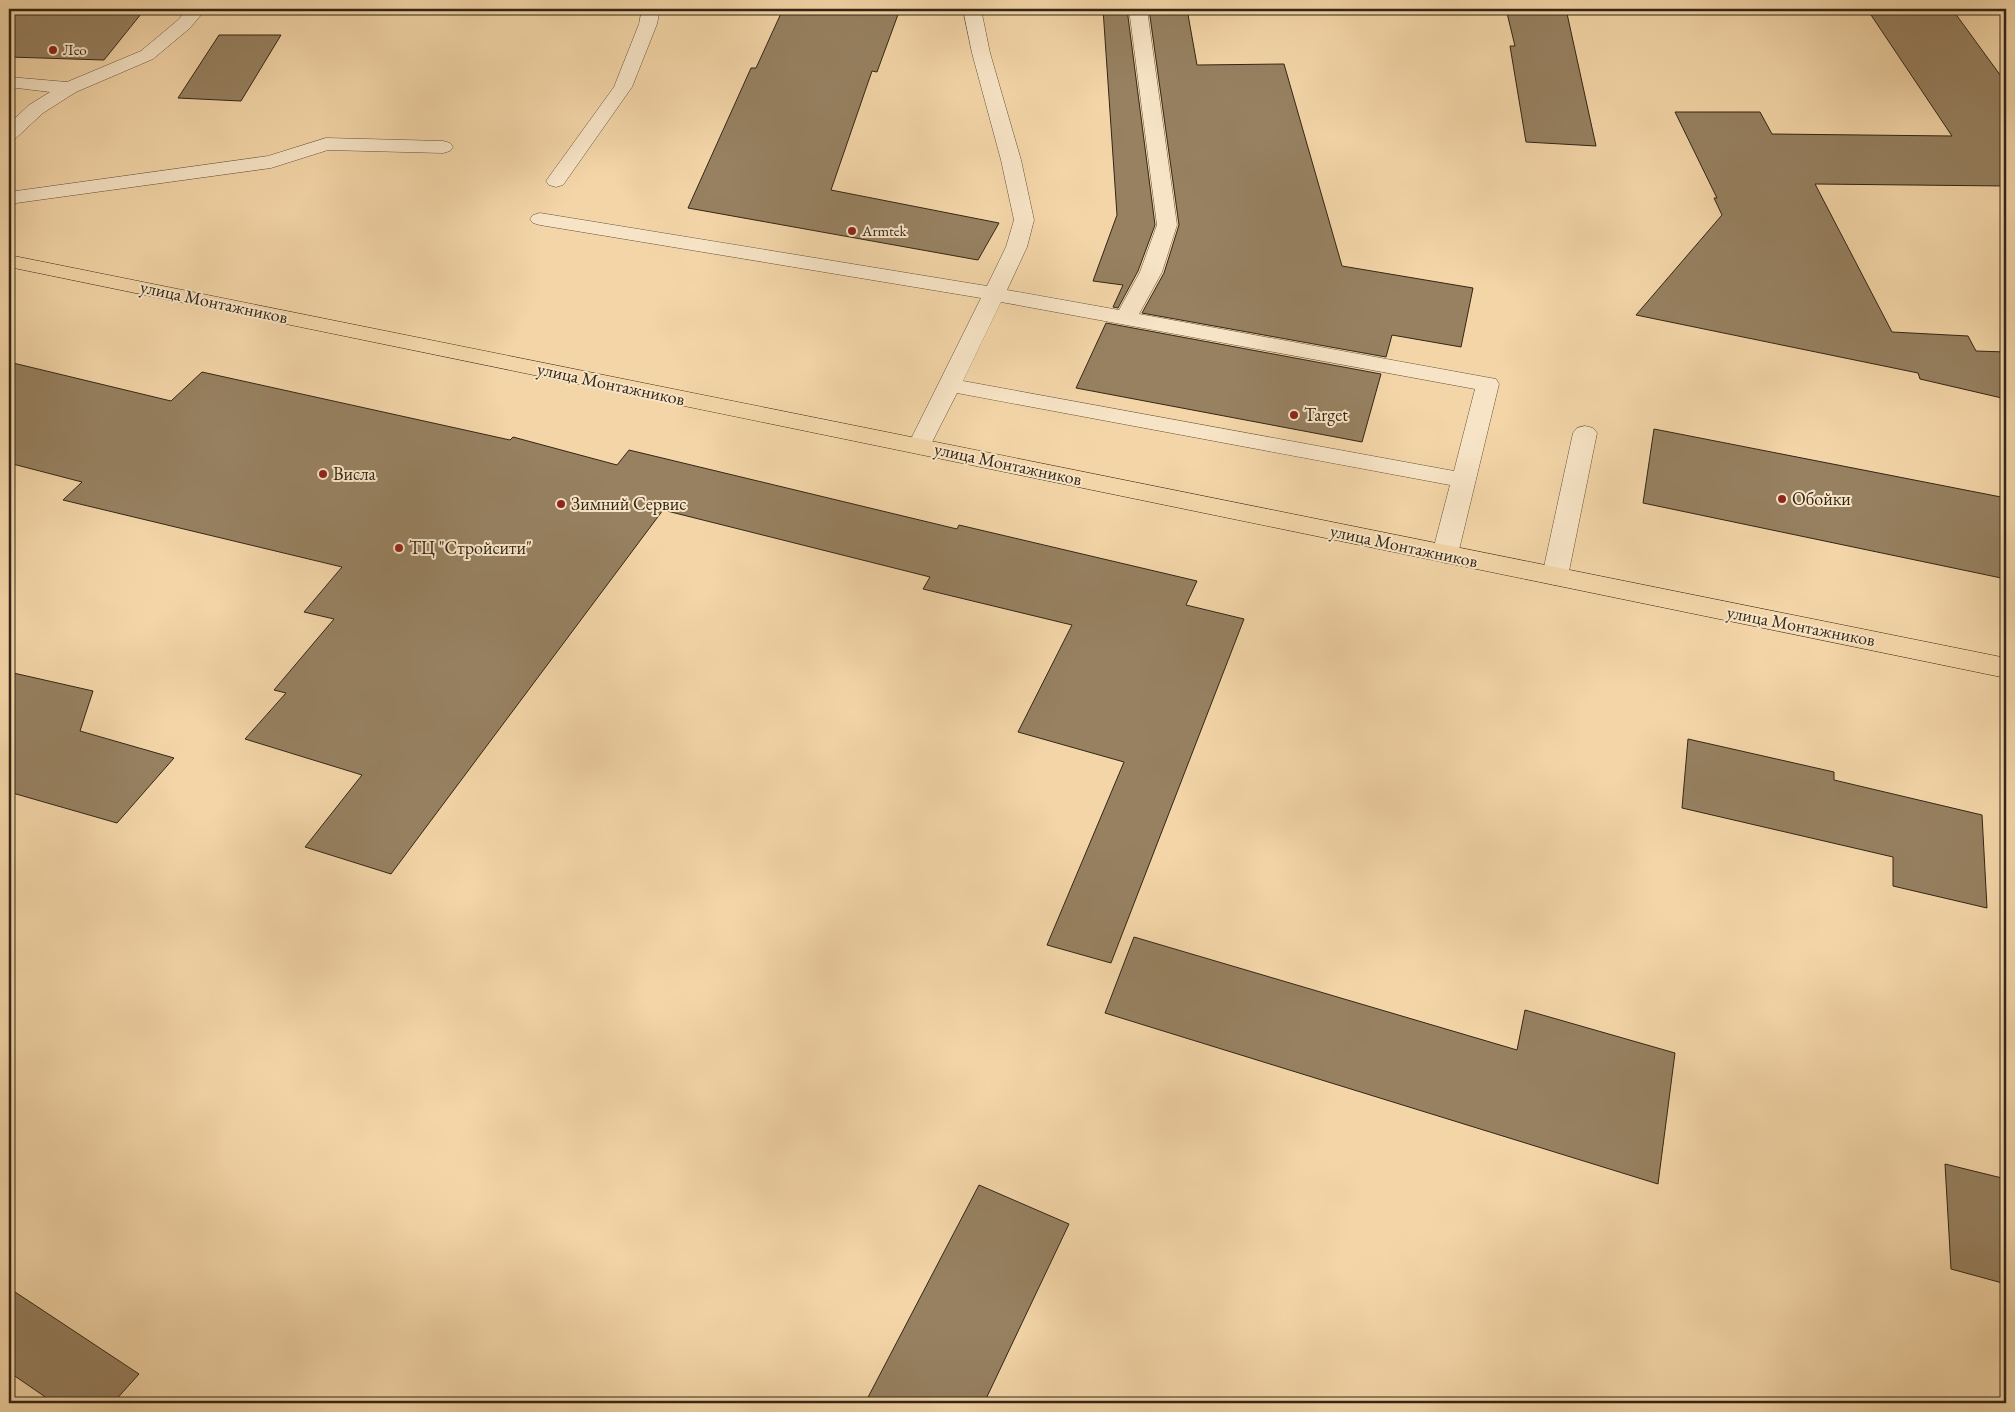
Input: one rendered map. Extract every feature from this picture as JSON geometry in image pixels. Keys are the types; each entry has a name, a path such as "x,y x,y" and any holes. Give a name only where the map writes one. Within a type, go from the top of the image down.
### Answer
{"main road":[{"name":"улица Монтажников","path":"9,261 920,445 2006,668"}],"lane":[{"path":"9,134 36,110 69,88 147,55 184,24 197,9"},
{"path":"556,181 623,87 652,9"},
{"path":"920,445 1009,265 1024,221 1010,151 987,76 972,9"},
{"path":"1126,318 1151,272 1167,225 1138,9"},
{"path":"9,82 69,88"},
{"path":"9,198 271,162 326,144 443,147"},
{"path":"540,219 994,294 1488,384 1445,554"},
{"path":"949,385 1463,480"},
{"path":"1555,576 1585,434"}],"building":[{"path":"9,9 145,9 104,60 9,57"},
{"path":"783,9 900,9 877,72 872,71 831,190 999,223 978,260 688,208 751,68 756,68"},
{"path":"1103,9 1127,9 1155,225 1138,271 1118,308 1113,307 1123,285 1093,281 1117,215"},
{"path":"1149,9 1187,9 1197,65 1284,64 1342,266 1473,288 1461,347 1392,335 1386,357 1142,313 1164,273 1179,225"},
{"path":"1506,9 1566,9 1596,146 1526,142 1510,46 1515,46"},
{"path":"1867,9 1952,9 2006,83 2006,186 1815,184 1892,332 1968,336 1976,351 2006,352 2006,399 1920,379 1918,373 1636,315 1722,215 1714,198 1717,198 1675,112 1760,112 1772,134 1952,136"},
{"path":"219,35 281,35 241,101 178,98"},
{"name":"Target","path":"1106,323 1381,374 1362,442 1076,388"},
{"path":"9,362 171,401 202,372 510,440 513,437 617,465 629,450 957,529 959,525 1197,581 1186,605 1244,619 1111,963 1047,945 1124,762 1018,732 1072,625 923,589 930,577 663,510 391,874 305,847 362,775 245,739 286,693 274,690 334,619 304,612 342,567 63,500 82,482 9,463"},
{"path":"1654,429 2006,498 2006,579 1643,503"},
{"path":"9,672 93,691 80,731 174,758 117,823 9,792"},
{"path":"1688,739 1834,772 1834,780 1982,815 1987,908 1893,886 1893,857 1682,808"},
{"path":"1134,937 1517,1050 1525,1010 1675,1053 1658,1184 1105,1013"},
{"path":"1945,1164 2006,1179 2006,1284 1951,1269"},
{"path":"979,1185 1069,1224 984,1403 865,1403"},
{"path":"9,1288 139,1374 113,1403 54,1403 9,1372"}],"place":[{"name":"Лео","path":"53,50"},
{"name":"Armtek","path":"852,231"},
{"name":"Target","path":"1294,415"},
{"name":"Висла","path":"323,474"},
{"name":"Обойки","path":"1782,499"},
{"name":"Зимний Сервис","path":"561,504"},
{"name":"ТЦ \"Стройсити\"","path":"399,548"}]}
